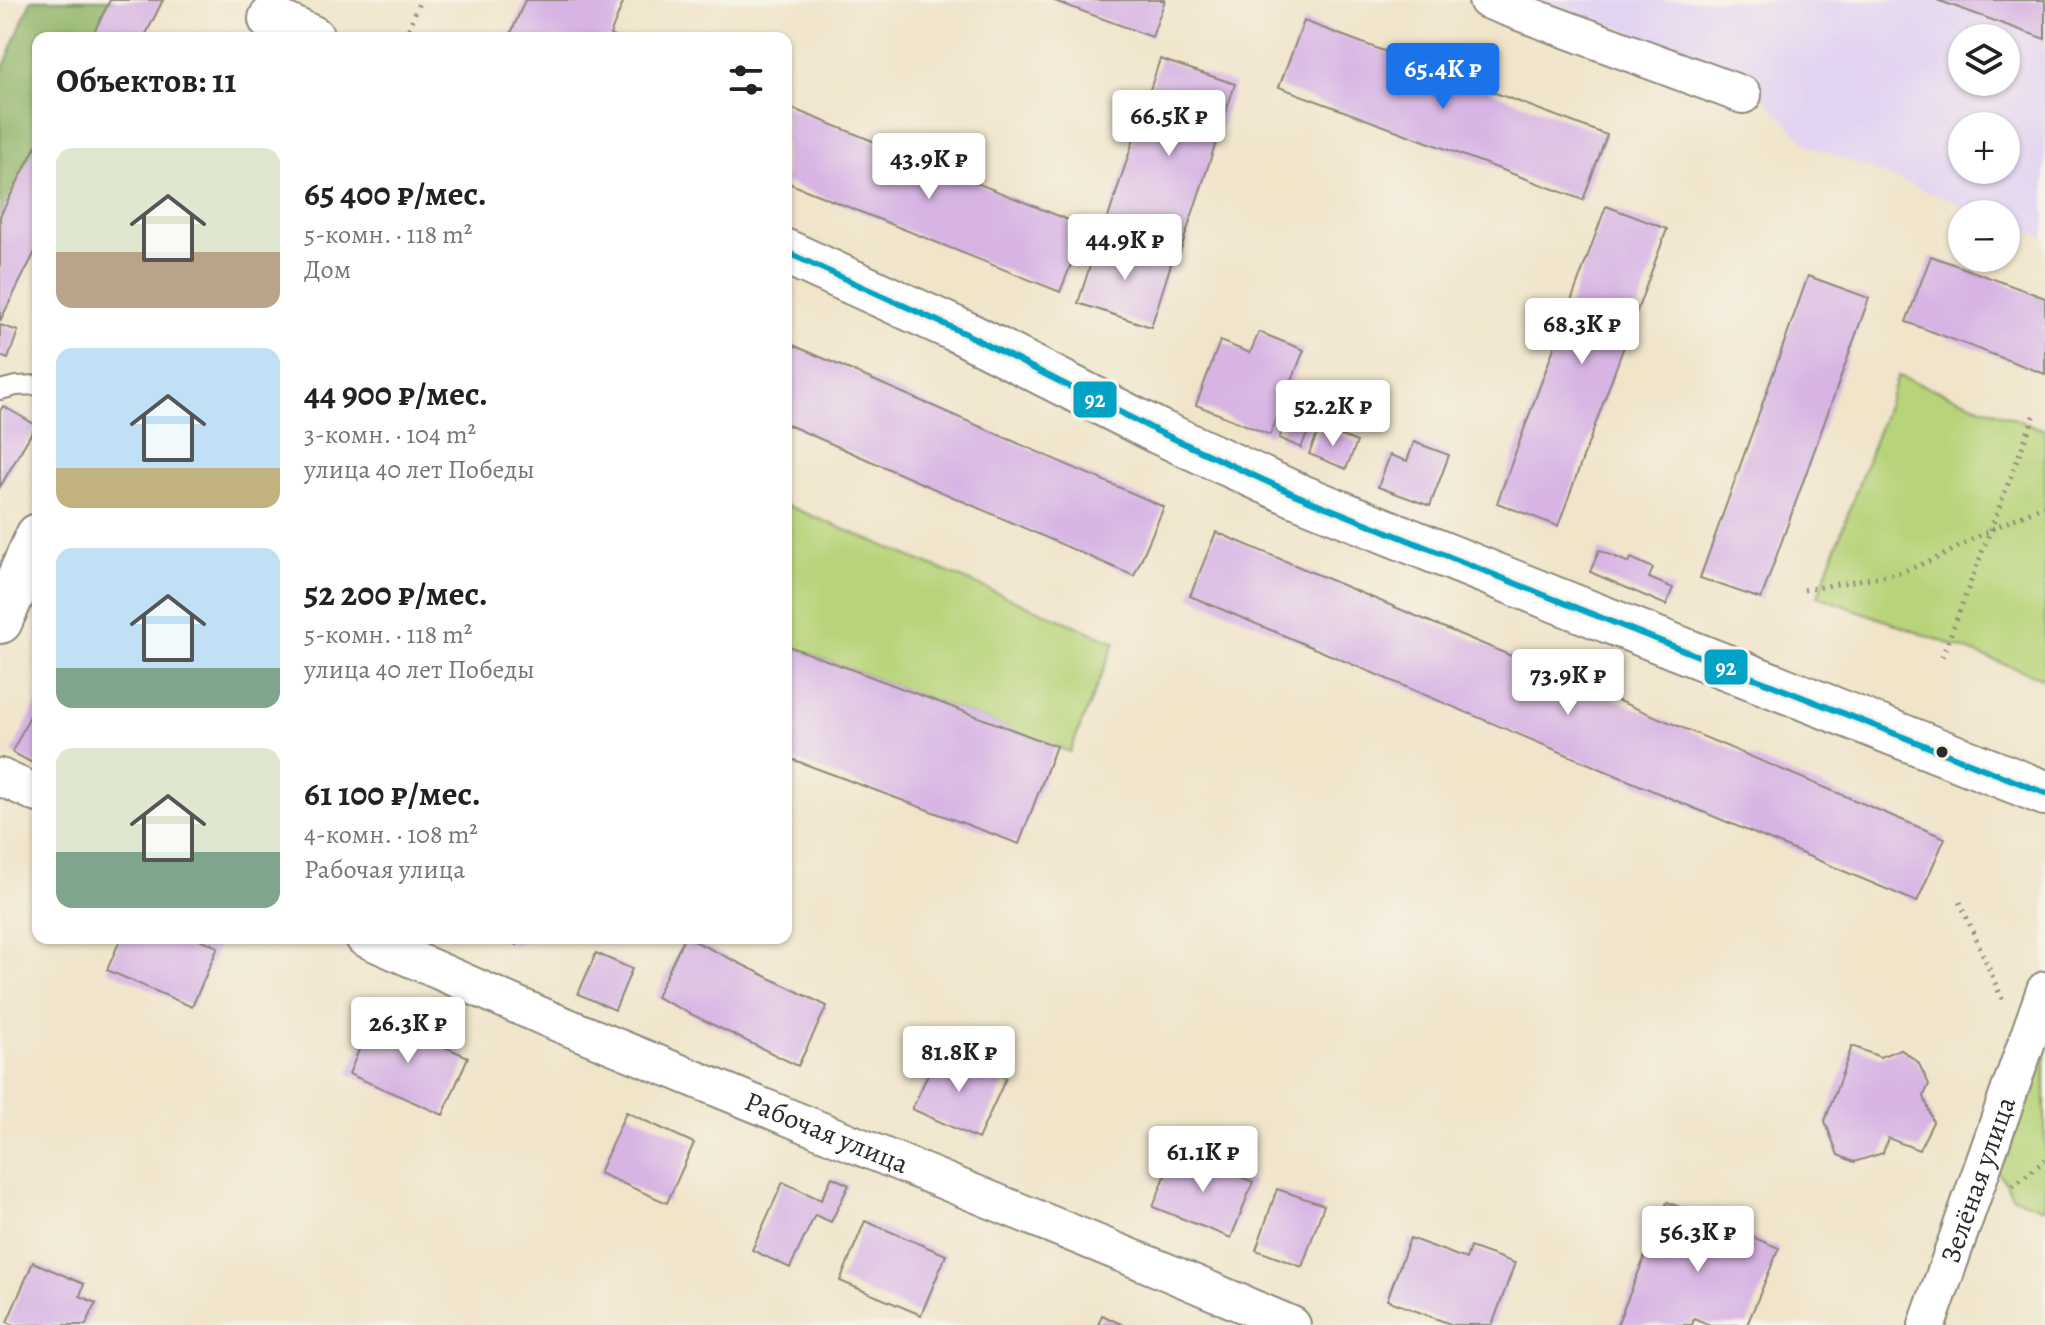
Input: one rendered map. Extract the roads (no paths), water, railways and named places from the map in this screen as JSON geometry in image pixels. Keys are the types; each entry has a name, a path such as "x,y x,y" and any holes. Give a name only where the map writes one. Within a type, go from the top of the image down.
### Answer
{"street":[{"path":"1487,0 1743,95"},
{"path":"271,19 299,32"},
{"path":"792,255 964,333 1157,431 1296,495 2045,793"},
{"path":"0,621 32,549"},
{"path":"0,777 32,791"},
{"name":"Рабочая улица","path":"378,944 553,1021 1292,1325"},
{"name":"Зелёная улица","path":"1927,1325 2045,990"}],"lane":[{"path":"0,390 32,385"}]}
